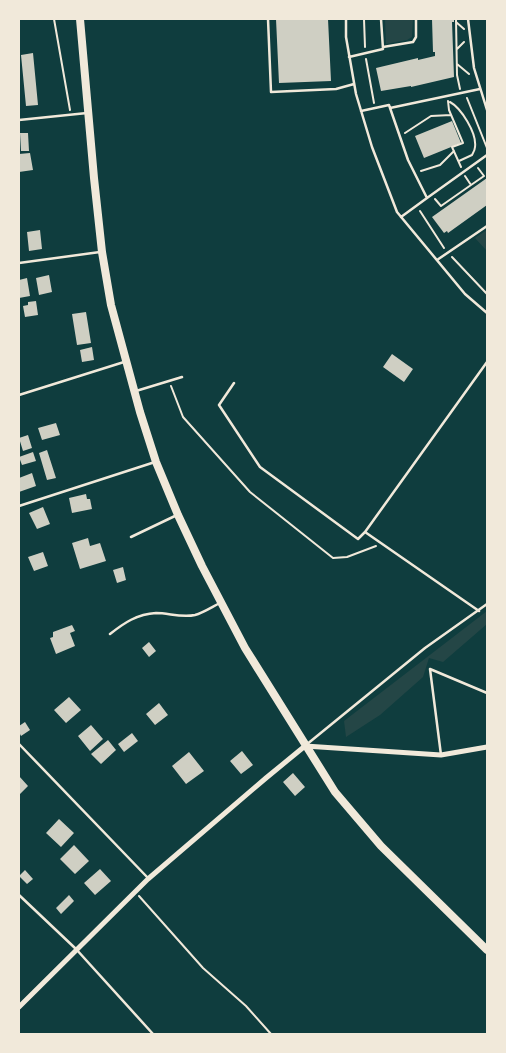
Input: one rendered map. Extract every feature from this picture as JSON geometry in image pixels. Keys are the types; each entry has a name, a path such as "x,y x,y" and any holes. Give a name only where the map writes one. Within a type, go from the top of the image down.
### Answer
{"main road":[{"path":"80,19 102,252 111,305 134,392 156,462 178,514 245,648 331,787 381,846 487,950"}],"street":[{"path":"19,1006 148,879 305,746 441,754 487,747"}],"lane":[{"path":"268,19 271,92 336,89 354,84"},
{"path":"346,19 349,57 361,111 372,147 397,212 465,294 487,313"},
{"path":"381,19 383,47"},
{"path":"349,57 383,49 383,47 413,42 416,37 416,19"},
{"path":"468,19 478,80 487,110"},
{"path":"390,108 480,89"},
{"path":"361,111 389,105 408,160 427,198"},
{"path":"19,120 88,113"},
{"path":"401,217 427,198 434,196 487,156"},
{"path":"437,260 487,226"},
{"path":"19,263 102,252"},
{"path":"19,395 43,389 126,361"},
{"path":"234,383 219,405 260,468 358,539 365,532 487,362"},
{"path":"134,392 182,377"},
{"path":"19,506 156,462"},
{"path":"131,537 178,514"},
{"path":"365,532 479,610"},
{"path":"110,634 131,619 143,615 156,613 183,616 196,614 221,603"},
{"path":"305,746 425,648 487,604"},
{"path":"441,754 430,668 487,694"},
{"path":"19,744 148,879"},
{"path":"19,895 76,949 153,1034"}],"path":[{"path":"54,19 72,115"},
{"path":"364,19 365,53 374,106"},
{"path":"456,19 456,49 460,89"},
{"path":"456,49 470,37"},
{"path":"457,64 478,80"},
{"path":"424,178 420,171 440,165 453,150 463,143 451,115 446,92 464,88 487,148"},
{"path":"448,100 462,112 474,136 475,148 472,155 458,161"},
{"path":"405,133 431,116 451,115"},
{"path":"471,171 476,165 482,164"},
{"path":"476,165 484,176"},
{"path":"471,185 487,173"},
{"path":"461,179 465,176"},
{"path":"460,186 463,191"},
{"path":"450,193 453,198"},
{"path":"169,381 183,417 250,492 333,558 347,557 374,546 385,546"},
{"path":"136,892 203,968 246,1006 271,1034"}],"shaded area":[{"path":"385,19 413,19 412,37 407,40 386,44"},
{"path":"487,230 487,251 475,238"},
{"path":"487,611 487,624 443,662 429,658 423,677 380,715 346,737 344,721"}],"building":[{"path":"276,19 328,19 331,81 279,83"},
{"path":"432,19 454,19 454,22 452,22 454,77 411,87 381,91 376,68 435,56 435,52 433,52"},
{"path":"33,53 38,105 26,106 21,55"},
{"path":"452,121 461,143 424,158 415,136"},
{"path":"20,133 28,133 29,151 21,151"},
{"path":"30,153 33,170 19,172 19,154"},
{"path":"487,178 487,205 448,233 447,231 444,233 432,217"},
{"path":"40,230 42,249 29,251 27,232"},
{"path":"49,275 52,292 39,295 36,278"},
{"path":"27,278 30,296 19,298 19,280"},
{"path":"36,301 38,315 25,317 23,306 28,305 28,302"},
{"path":"86,312 91,343 77,345 72,314"},
{"path":"92,347 94,360 82,362 80,350"},
{"path":"392,354 413,369 404,382 383,367"},
{"path":"56,423 60,435 42,440 38,428"},
{"path":"28,435 32,448 23,451 19,438"},
{"path":"47,450 56,478 47,480 39,453"},
{"path":"33,452 36,461 22,465 19,457"},
{"path":"32,473 36,486 19,492 19,478"},
{"path":"86,494 87,499 90,499 92,509 72,513 69,498"},
{"path":"43,507 50,524 37,529 29,513"},
{"path":"88,538 90,546 100,543 106,561 80,569 72,543"},
{"path":"43,552 48,566 34,571 28,557"},
{"path":"123,567 126,580 117,583 113,570"},
{"path":"72,625 75,631 70,633 75,646 56,654 50,638 53,637 53,632"},
{"path":"149,642 156,651 149,657 142,648"},
{"path":"69,697 81,710 66,723 54,710"},
{"path":"159,703 168,715 155,725 146,714"},
{"path":"25,722 30,730 21,736 19,726"},
{"path":"91,725 103,739 90,751 78,736"},
{"path":"132,733 138,741 124,752 118,744"},
{"path":"108,740 116,750 101,764 91,754"},
{"path":"242,751 253,765 241,774 230,761"},
{"path":"189,752 204,771 186,784 172,766"},
{"path":"293,773 305,787 295,796 283,782"},
{"path":"19,776 28,786 19,795"},
{"path":"59,819 74,833 61,847 46,833"},
{"path":"74,845 89,861 75,874 60,859"},
{"path":"100,869 111,881 95,895 84,883"},
{"path":"25,870 33,879 27,884 19,876"},
{"path":"69,895 74,901 61,914 56,908"}]}
